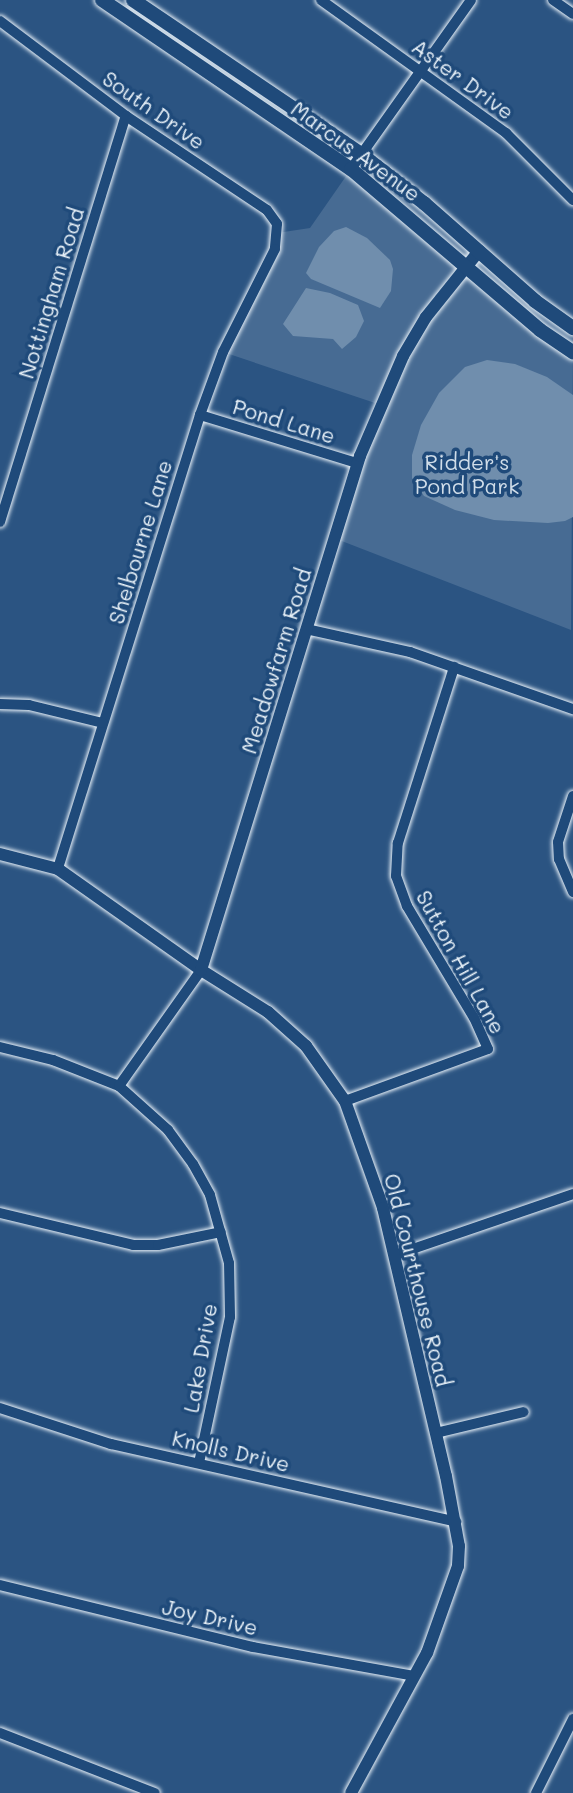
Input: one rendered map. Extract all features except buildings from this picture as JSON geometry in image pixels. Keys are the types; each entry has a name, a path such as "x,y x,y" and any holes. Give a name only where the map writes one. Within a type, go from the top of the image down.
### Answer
{"main road":[{"name":"Marcus Avenue","path":"102,0 351,169 540,330 573,352"},
{"name":"Marcus Avenue","path":"134,0 361,154 535,301 573,328"}],"street":[{"name":"Aster Drive","path":"321,0 506,133 573,200"},
{"path":"351,169 471,0"},
{"path":"557,1 573,14"},
{"name":"South Drive","path":"0,21 127,116 267,210 277,224 277,233"},
{"name":"Nottingham Road","path":"0,522 127,116"},
{"name":"Shelbourne Lane","path":"58,869 200,415 223,352 275,249 277,233"},
{"name":"Meadowfarm Road","path":"119,1086 201,970 357,463 403,356 426,317 479,251"},
{"name":"Pond Lane","path":"200,415 357,463"},
{"path":"306,629 410,652 573,709"},
{"name":"Sutton Hill Lane","path":"345,1101 488,1049 474,1018 407,906 396,876 398,843 454,667"},
{"path":"0,704 29,705 103,723"},
{"path":"573,796 558,842 559,859 573,892"},
{"name":"Old Courthouse Road","path":"0,855 58,869 201,970 268,1012 297,1036 345,1101 383,1208 395,1255 456,1522 458,1566 446,1607 414,1676 351,1793"},
{"name":"Lake Drive","path":"0,1047 52,1059 119,1086 168,1130 193,1164 210,1195 229,1263 230,1317 199,1463"},
{"path":"395,1255 573,1194"},
{"path":"0,1213 133,1245 158,1245 221,1232"},
{"name":"Knolls Drive","path":"0,1408 111,1444 456,1522"},
{"path":"436,1433 524,1412"},
{"name":"Joy Drive","path":"0,1585 253,1647 414,1676"},
{"path":"536,1793 573,1718"},
{"path":"0,1733 155,1793"}],"green space":[{"name":"Ridder's Pond Park","path":"351,169 573,352 571,630 334,538 381,405 223,352 277,233 310,228"}],"shaded area":[{"path":"346,227 367,238 390,260 393,269 391,291 380,308 311,279 306,273 319,247 334,231"},
{"path":"306,288 330,293 358,305 364,321 356,337 342,349 333,339 293,336 283,324"},
{"path":"487,360 515,364 547,377 573,395 573,517 548,523 494,520 455,510 424,496 412,478 412,455 421,425 439,393 465,367"}]}
